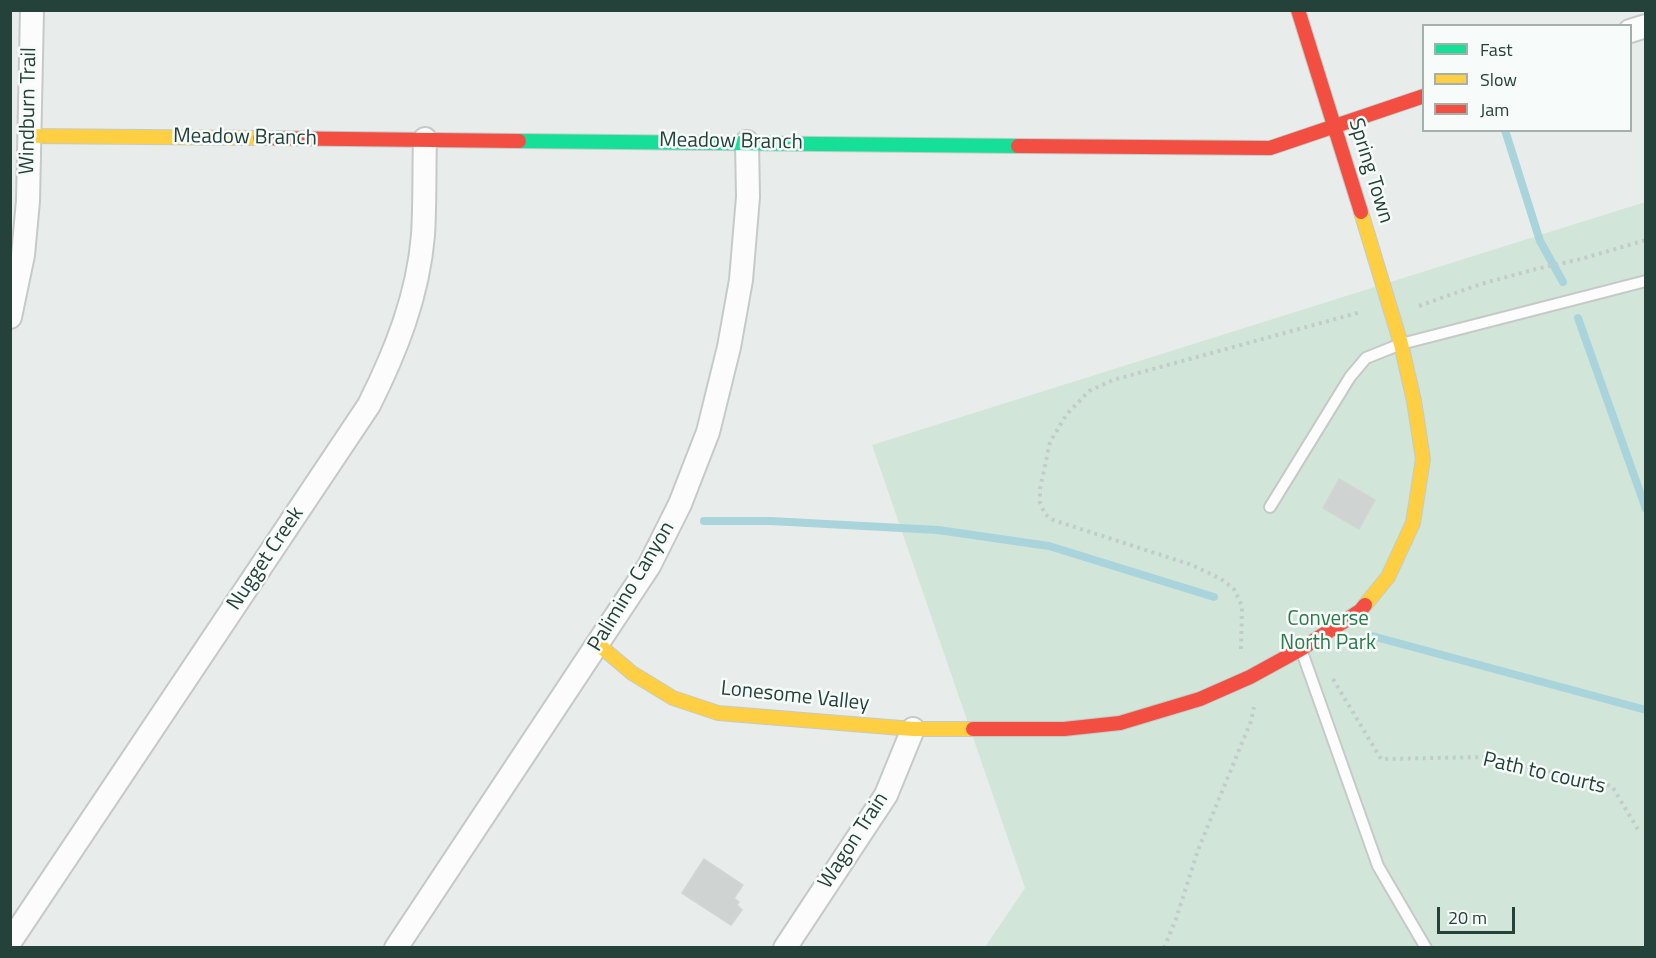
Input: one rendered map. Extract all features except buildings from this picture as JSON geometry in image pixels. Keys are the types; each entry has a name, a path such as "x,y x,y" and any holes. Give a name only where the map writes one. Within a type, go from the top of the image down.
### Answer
{"street":[{"name":"Windburn Trail","path":"10,317 23,255 28,201 32,10"},
{"name":"Spring Town","path":"1298,10 1401,344 1414,401 1423,459 1413,523 1388,577 1360,611 1306,646"},
{"name":"Meadow Branch","path":"29,136 1270,148 1422,97"},
{"name":"Nugget Creek","path":"10,942 369,405 401,334 416,280 423,236 425,139"},
{"name":"Palimino Canyon","path":"396,948 650,566 680,504 708,432 729,346 741,280 748,197 747,142"},
{"name":"Lonesome Valley","path":"599,645 632,673 652,686 673,698 718,713 913,729 969,730 1064,729 1120,723 1200,699 1250,677 1306,646"},
{"name":"Wagon Train","path":"785,948 886,795 913,729"}],"lane":[{"path":"1270,507 1350,376 1366,358 1401,344 1646,281"},
{"path":"1306,646 1378,866 1426,948"}],"path":[{"name":"Path to courts","path":"1306,646 1381,759 1487,757 1612,786 1640,833"}],"green space":[{"name":"Converse North Park","path":"1645,202 1645,947 985,947 1025,888 872,445"}],"waterway":[{"path":"1506,132 1540,241 1563,282"},
{"path":"1578,318 1646,509"},
{"path":"704,521 771,521 938,530 1049,546 1214,597"},
{"path":"1372,636 1646,710"}],"traffic: fast":[{"path":"519,141 1018,146"}],"traffic: slow":[{"path":"29,136 260,138"},
{"path":"1361,212 1401,344 1414,401 1423,459 1413,523 1388,577 1365,605"},
{"path":"599,645 632,673 673,698 718,713 913,729 973,729"}],"traffic: jam":[{"path":"1298,10 1361,212"},
{"path":"1018,146 1270,148 1422,97"},
{"path":"260,138 519,141"},
{"path":"973,729 1064,729 1120,723 1200,699 1250,677 1301,649 1360,611 1365,605"}]}
